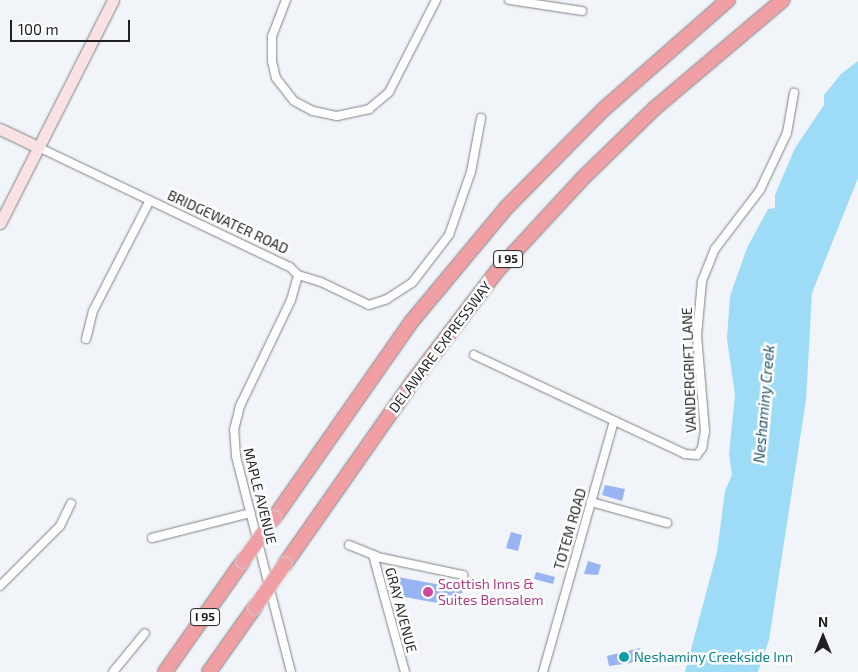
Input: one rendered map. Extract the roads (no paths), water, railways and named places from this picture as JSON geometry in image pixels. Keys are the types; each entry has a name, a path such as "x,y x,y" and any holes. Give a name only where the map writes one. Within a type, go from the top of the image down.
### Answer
{"highway":[{"name":"I 95","path":"166,672 412,321 506,208 604,108 728,0"},
{"name":"DELAWARE EXPRESSWAY","path":"209,672 414,380 497,271 625,137 783,0"}],"main road":[{"path":"0,222 113,0"},
{"name":"BRIDGEWATER ROAD","path":"0,129 38,147"}],"street":[{"path":"286,0 272,36 272,61 276,78 294,101 314,111 338,116 363,111 385,98 398,79 436,0"},
{"path":"509,0 582,11"},
{"name":"VANDERGRIFT LANE","path":"474,355 685,454 694,455 702,448 704,419 698,336 702,281 715,248 760,190 787,132 794,93"},
{"name":"BRIDGEWATER ROAD","path":"38,147 149,202 290,267 298,275 321,282 370,305 387,299 412,283 431,262 453,224 471,172 481,118"},
{"path":"86,339 92,311 149,202"},
{"name":"MAPLE AVENUE","path":"291,672 236,456 234,430 240,406 292,300 298,275"},
{"name":"TOTEM ROAD","path":"543,672 614,421"},
{"path":"591,502 668,523"},
{"path":"0,586 60,526 71,503"},
{"path":"152,538 252,513"},
{"path":"349,545 373,555 463,575"},
{"name":"GRAY AVENUE","path":"373,555 404,672"},
{"path":"113,672 145,632"}],"water":[{"name":"Neshaminy Creek","path":"858,61 858,178 812,293 806,400 769,640 758,672 685,672 717,552 725,491 732,475 729,454 735,395 727,339 730,296 747,248 768,209 775,208 775,195 795,148 824,105 824,95 841,74"}],"place":[{"name":"Scottish Inns & Suites Bensalem","path":"428,592"},
{"name":"Neshaminy Creekside Inn","path":"624,657"}]}
